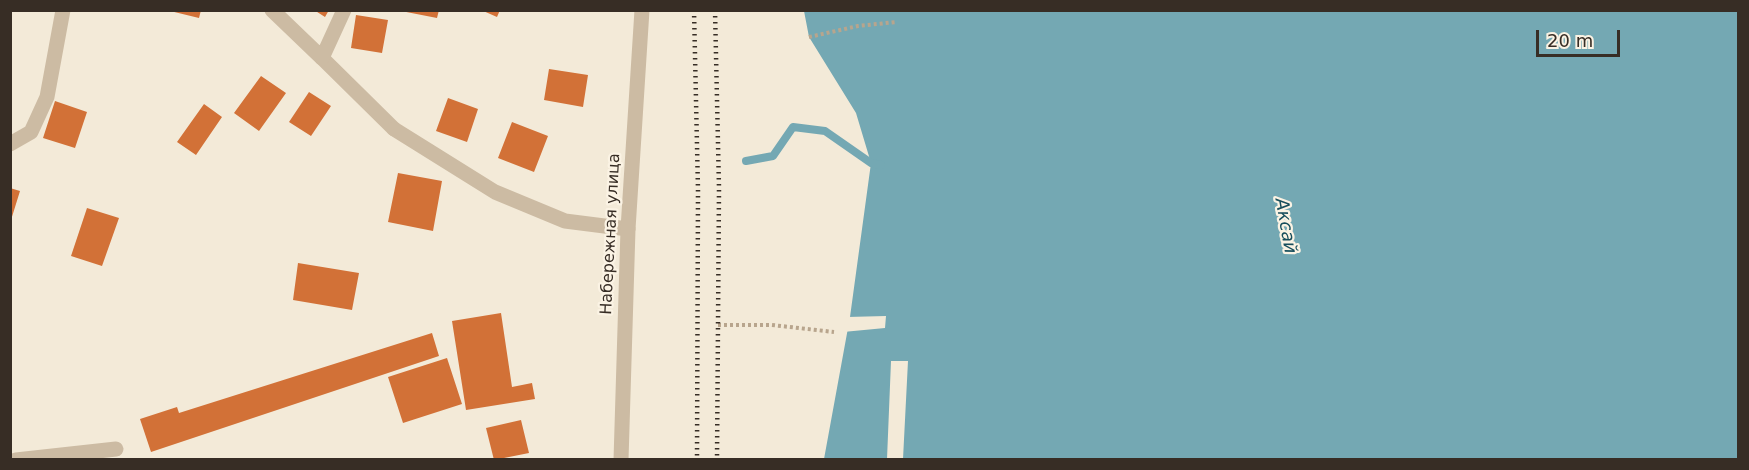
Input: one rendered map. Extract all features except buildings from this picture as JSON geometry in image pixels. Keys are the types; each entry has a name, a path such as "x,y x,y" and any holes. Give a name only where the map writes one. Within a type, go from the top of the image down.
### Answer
{"street":[{"path":"10,144 31,132 47,97 63,10"},
{"path":"272,10 394,129 495,192 565,221 628,229"},
{"path":"322,58 344,10"},
{"name":"Набережная улица","path":"621,459 628,229 642,10"},
{"path":"16,459 116,449"}],"path":[{"path":"809,37 858,26 896,22"},
{"path":"718,325 772,325 834,332"}],"water":[{"name":"Аксай","path":"804,11 1738,11 1738,459 824,459 850,317 871,163 856,113 809,37"}],"pier":[{"path":"886,316 885,328 843,332 847,317"},
{"path":"891,361 908,361 903,459 887,459"}],"waterway":[{"path":"746,161 773,156 793,127 825,131 871,163 881,165"}],"railway":[{"path":"694,10 698,190 697,460"},
{"path":"715,10 719,188 717,460"}]}
